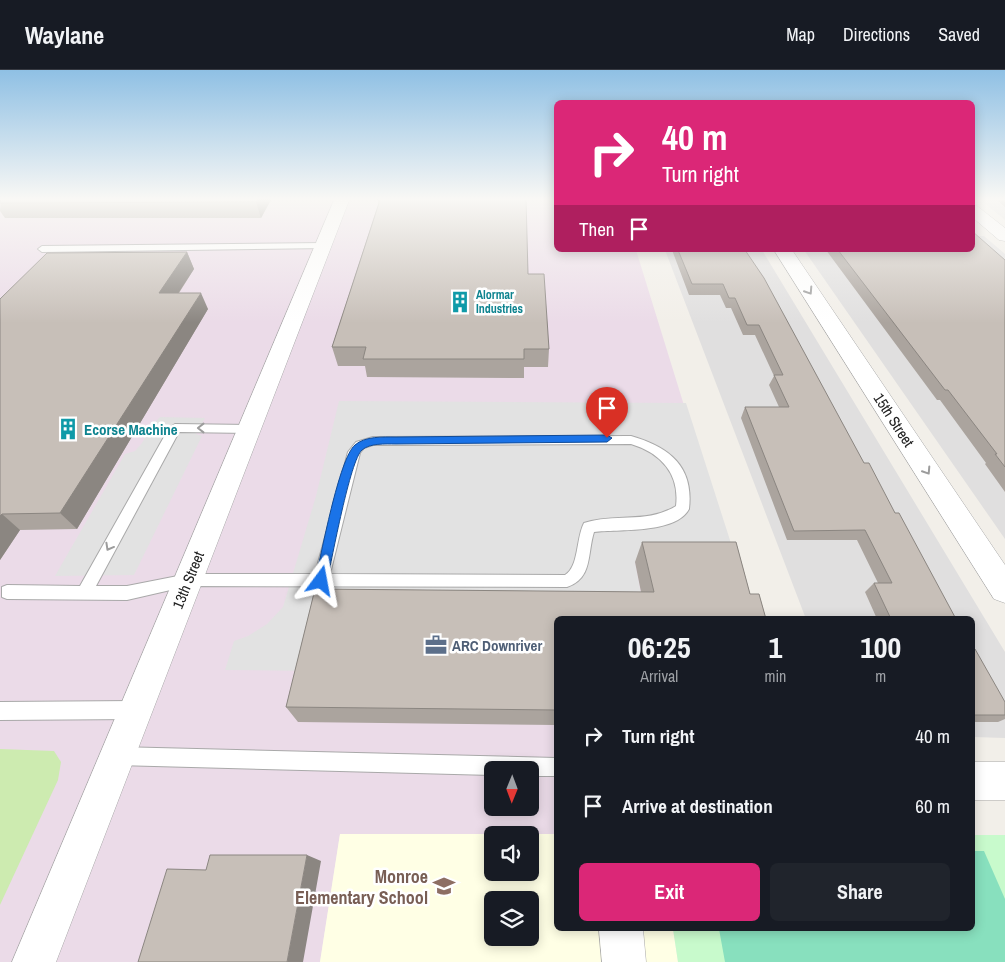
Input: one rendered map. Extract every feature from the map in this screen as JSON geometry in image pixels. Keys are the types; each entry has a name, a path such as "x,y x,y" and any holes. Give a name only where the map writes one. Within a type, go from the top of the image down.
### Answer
{"street":[{"name":"13th Street","path":"34,962 327,240"},
{"name":"15th Street","path":"784,252 1005,590"},
{"path":"975,781 1005,781"},
{"path":"621,931 624,962"}],"lane":[{"path":"42,249 324,246"},
{"path":"84,593 174,428 250,428"},
{"path":"7,592 127,593 188,580 321,581 567,581 574,578 580,572 585,534 589,527 602,525 626,526 656,522 672,517 682,509 683,486 678,472 660,450 648,443 631,440 373,441 360,445 354,452 321,581"},
{"path":"0,711 135,710"},
{"path":"116,756 554,767"}],"shaded area":[{"path":"0,240 554,240 554,252 637,252 749,616 554,616 554,834 539,834 539,826 484,826 484,834 340,834 320,962 0,962"},
{"path":"975,240 988,240 1005,254 1005,539 805,252 975,252"},
{"path":"666,252 763,252 1005,652 1005,738 975,737 975,616 805,616"},
{"path":"339,401 686,403 737,562 635,562 644,610 325,607 310,671 225,670 234,641 248,636 267,624 283,607 316,496"},
{"path":"160,417 205,418 196,434 202,436 134,575 55,576 125,454 135,451"},
{"name":"Monroe Elementary School","path":"340,834 484,834 484,881 539,881 539,834 554,834 554,931 673,931 678,962 320,962"}],"green space":[{"path":"0,749 54,751 61,762 58,780 0,905"},
{"path":"975,835 1005,835 1005,962 678,962 673,931 975,931"},
{"path":"975,851 984,851 1005,899 1005,962 725,962 719,931 975,931"}],"building":[{"path":"367,240 527,240 528,274 544,274 549,349 524,349 524,359 363,359 366,347 332,347"},
{"path":"975,240 982,240 1005,260 1005,467 948,390 945,390 840,252 975,252"},
{"name":"Ecorse Machine","path":"187,252 159,293 201,293 60,513 2,514 0,516 0,299 47,253"},
{"path":"679,252 746,252 764,278 864,463 869,463 895,513 899,513 954,616 890,616 874,583 892,583 865,530 794,531 745,407 789,407 774,375 783,375 759,325 747,325 735,298 729,298 723,284 692,284"},
{"name":"ARC Downriver","path":"642,542 736,542 750,594 759,594 765,616 554,616 554,710 286,707 315,589 654,592"},
{"path":"975,649 1005,702 1005,715 975,715"},
{"path":"210,855 307,855 287,962 138,962 167,869 206,870"}],"place":[{"name":"Alormar Industries","path":"460,302"},
{"name":"Ecorse Machine","path":"68,429"},
{"name":"ARC Downriver","path":"436,645"},
{"name":"Monroe Elementary School","path":"444,886"}],"route":[{"path":"321,581 346,474 354,452 360,445 373,441 396,440 607,438"}]}
